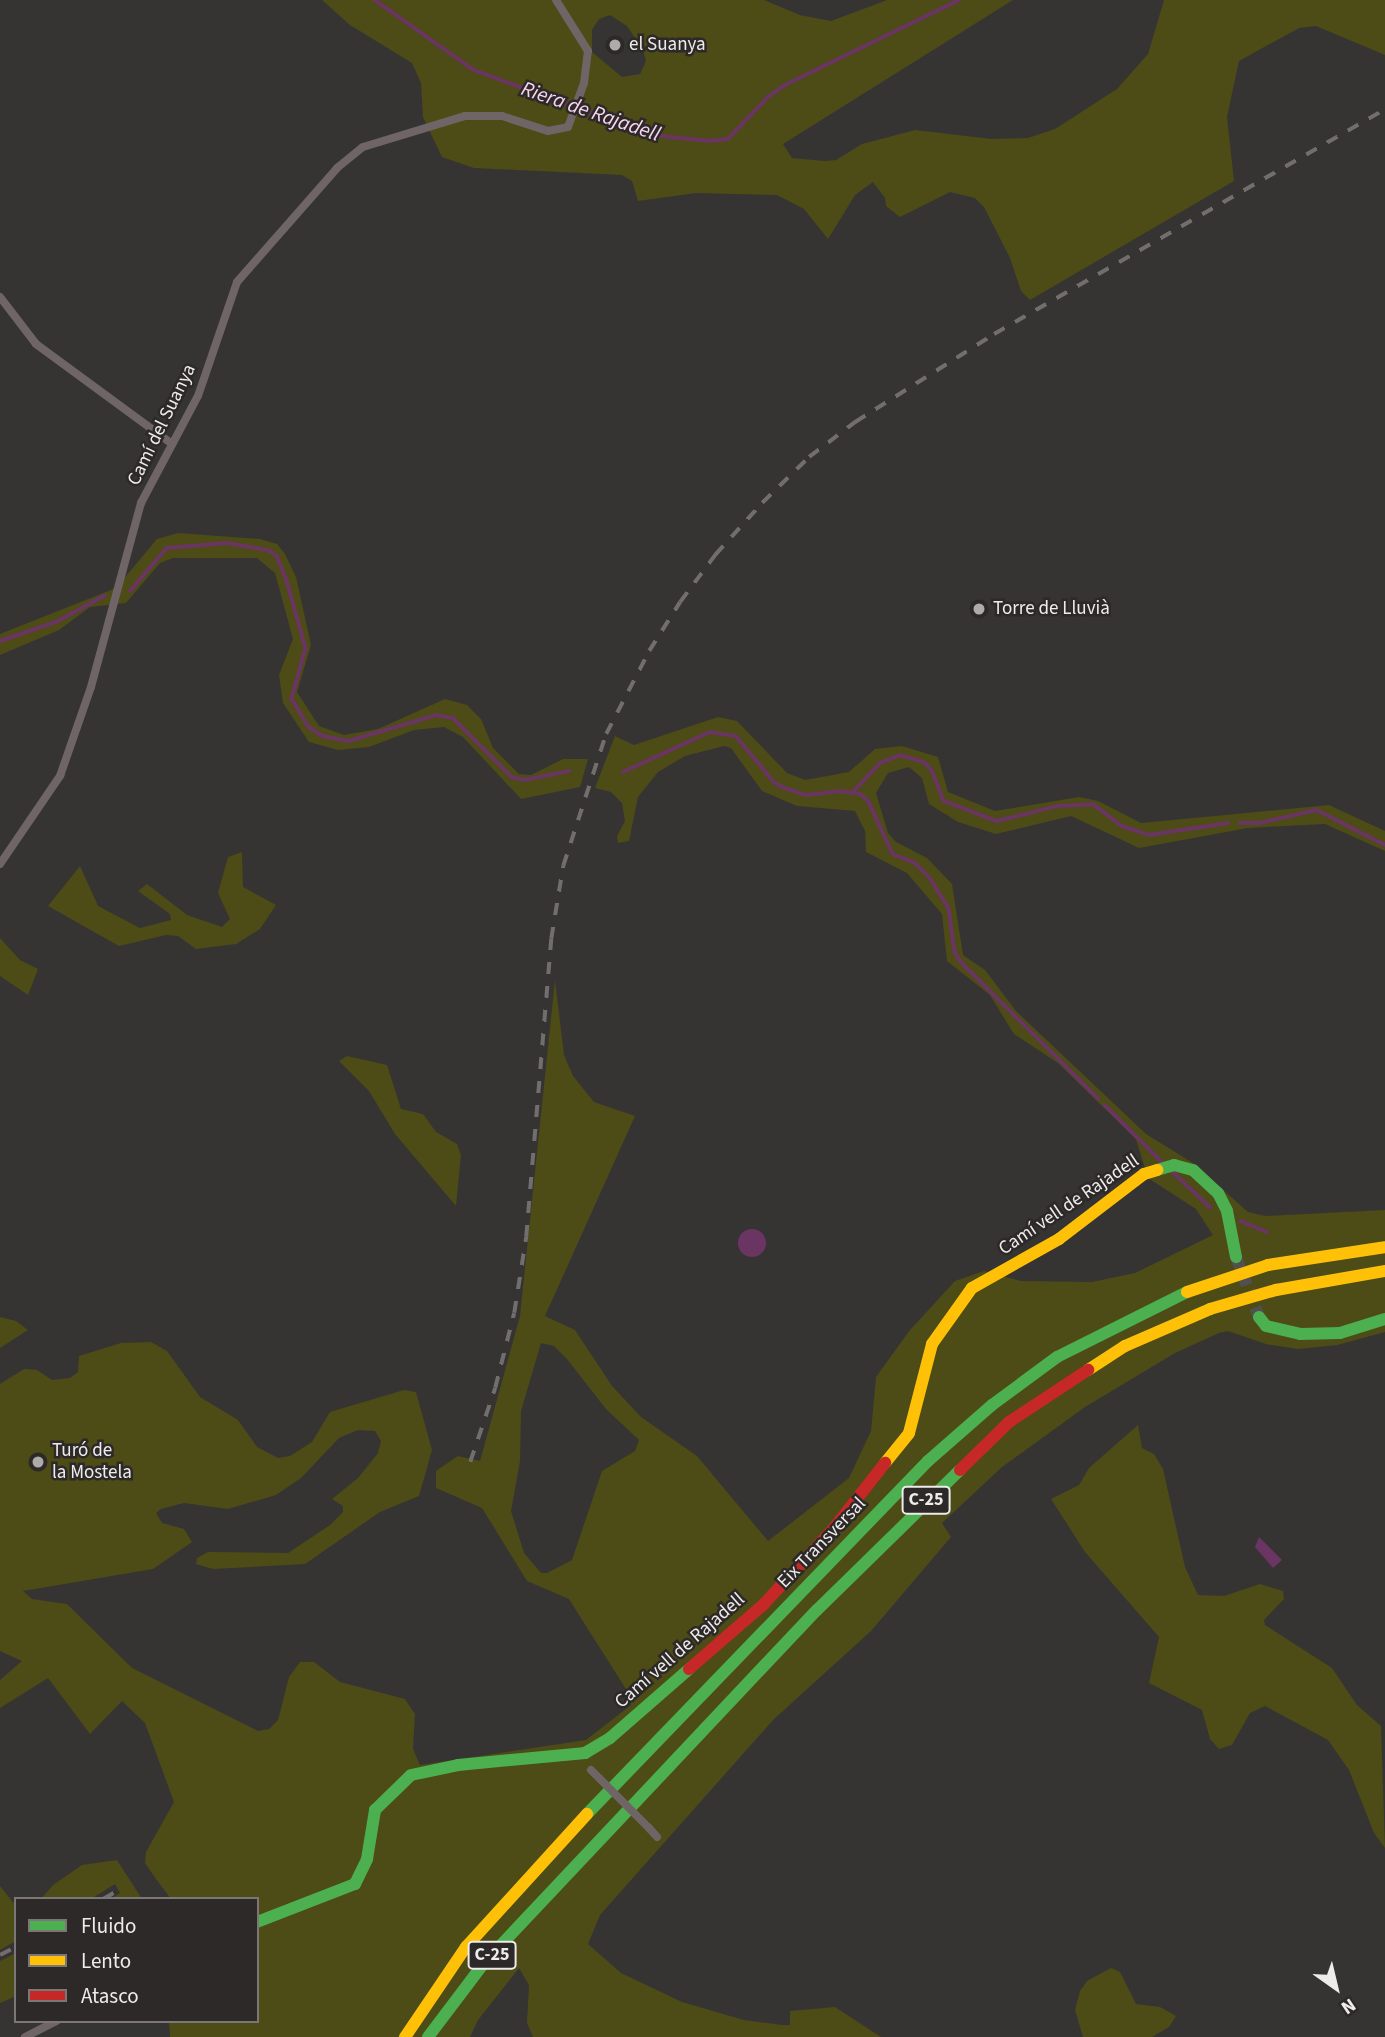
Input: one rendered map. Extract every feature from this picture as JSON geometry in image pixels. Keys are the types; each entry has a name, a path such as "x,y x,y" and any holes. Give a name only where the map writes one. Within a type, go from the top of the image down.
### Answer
{"main road":[{"name":"Camí vell de Rajadell","path":"259,1921 355,1884 367,1858 375,1810 411,1775 458,1765 582,1753 610,1738 763,1605 865,1492 909,1433 932,1344 972,1288 1053,1243 1144,1174 1174,1165 1194,1170 1218,1193 1227,1211 1236,1257"},
{"name":"Eix Transversal","path":"405,2037 438,1985 542,1860 928,1461 992,1405 1057,1357 1199,1286 1268,1265 1385,1247"},
{"name":"C-25","path":"428,2037 484,1963 817,1610 1009,1422 1069,1378 1125,1346 1210,1309 1276,1290 1385,1271"},
{"path":"1259,1317 1266,1326 1300,1334 1340,1333 1385,1319"},
{"path":"395,2037 438,1985"}],"street":[{"name":"Camí del Suanya","path":"0,863 60,776 99,663 141,503 198,396 237,282 337,169 363,147 466,116 502,116 563,131 570,122 584,83 588,51 556,0"},
{"path":"0,297 36,344 172,444"},
{"path":"582,1753 591,1770 657,1837"},
{"path":"26,2037 53,2023"}],"shaded area":[{"path":"322,0 764,0 800,15 831,21 887,0 1013,0 783,144 792,158 825,161 836,160 862,144 915,130 992,139 1028,138 1055,129 1117,89 1148,54 1164,0 1385,0 1385,55 1316,26 1299,28 1239,61 1227,117 1234,181 1030,300 1021,291 1010,258 984,207 975,198 950,192 900,217 886,206 885,198 873,182 855,195 828,239 804,209 777,195 696,193 638,201 632,181 622,175 474,168 442,157 423,117 421,83 412,63 350,25","holes":["610,15 627,26 643,50 646,61 640,74 622,77 592,52 592,30 599,19"]},
{"path":"178,533 260,539 277,544 285,554 296,577 311,645 297,692 319,726 344,735 378,729 445,699 467,705 481,719 493,748 519,774 531,775 563,759 588,759 580,787 521,799 463,737 444,727 414,730 369,747 338,750 309,742 283,703 279,675 293,639 275,573 257,558 173,558 160,563 126,603 90,607 59,630 0,655 0,634 116,588 157,539"},
{"path":"718,717 737,721 787,773 805,780 849,772 875,749 902,746 938,757 948,792 995,811 1079,797 1098,801 1141,823 1329,805 1385,831 1385,851 1325,824 1248,828 1139,848 1071,816 996,834 958,822 929,804 922,778 909,767 888,773 876,793 888,833 896,842 927,858 952,884 963,955 985,970 1016,1011 1146,1134 1193,1163 1248,1212 1265,1216 1385,1210 1385,1332 1337,1345 1298,1349 1266,1344 1228,1331 1219,1333 1175,1353 1085,1407 1002,1467 942,1523 951,1537 871,1631 773,1720 600,1915 588,1944 621,1973 682,2002 744,2020 782,2025 790,2025 790,2011 835,2007 881,2037 533,2037 527,2023 529,1985 519,1968 478,2020 470,2037 170,2037 169,2023 259,2023 259,1897 170,1897 145,1863 146,1852 174,1802 145,1723 122,1701 90,1734 48,1678 0,1708 0,1680 22,1661 0,1651 0,1384 24,1369 37,1370 52,1380 70,1378 78,1372 79,1356 121,1343 151,1342 167,1351 200,1397 238,1420 257,1447 278,1458 290,1456 312,1442 330,1412 404,1390 416,1392 432,1450 419,1496 380,1512 305,1564 213,1569 196,1564 197,1558 208,1552 288,1553 330,1525 343,1512 343,1506 332,1499 358,1478 378,1453 381,1441 375,1431 358,1430 339,1438 301,1478 276,1495 228,1509 184,1503 161,1509 156,1513 162,1523 184,1529 192,1542 153,1569 23,1591 32,1599 67,1604 132,1668 258,1731 269,1729 278,1720 289,1677 300,1662 314,1662 340,1682 405,1699 415,1714 413,1749 420,1765 586,1740 631,1705 629,1694 569,1599 527,1581 482,1508 436,1488 436,1471 458,1456 480,1461 520,1316 555,980 564,1055 573,1076 594,1102 635,1116 545,1316 575,1330 612,1386 641,1417 697,1456 768,1541 849,1478 871,1431 876,1377 910,1330 955,1281 984,1271 1021,1281 1092,1282 1135,1273 1213,1235 1196,1209 1148,1178 1136,1139 1058,1063 1014,1034 990,995 947,961 942,914 907,873 866,852 865,831 855,811 797,806 762,791 731,748 724,746 685,756 658,772 638,797 629,841 618,843 617,836 625,821 622,803 611,792 595,788 615,736 634,745","holes":["541,1343 554,1346 606,1409 639,1440 635,1451 602,1471 572,1560 547,1573 541,1573 524,1553 511,1511 520,1461 521,1411"]},
{"path":"242,852 243,887 276,905 260,929 236,944 196,949 178,936 166,935 119,946 48,906 80,866 98,906 140,928 171,920 170,914 138,891 147,884 187,915 222,927 230,919 218,893 228,857"},
{"path":"0,938 20,960 38,969 28,995 0,976"},
{"path":"347,1056 387,1065 401,1109 423,1114 436,1132 457,1144 461,1155 456,1206 395,1134 369,1091 339,1061"},
{"path":"752,1229 762,1233 766,1243 762,1253 752,1257 742,1253 738,1243 742,1233"},
{"path":"0,1317 16,1321 28,1330 0,1348"},
{"path":"1138,1425 1142,1448 1154,1454 1163,1469 1185,1567 1198,1595 1224,1596 1260,1584 1283,1591 1284,1599 1264,1620 1265,1625 1332,1668 1357,1705 1381,1726 1385,1848 1374,1833 1349,1770 1328,1740 1265,1706 1250,1713 1232,1745 1219,1749 1210,1739 1202,1710 1149,1683 1159,1637 1085,1552 1051,1499 1079,1485 1089,1468"},
{"path":"1259,1537 1282,1560 1273,1568 1255,1547"},
{"path":"117,1860 141,1897 114,1897 120,1893 115,1884 94,1897 43,1897 53,1885 82,1865"},
{"path":"0,1886 14,1904 14,1942 0,1950"},
{"path":"14,1954 14,1997 0,2003 0,1961"},
{"path":"1111,1968 1120,1972 1136,2004 1160,2007 1176,2016 1169,2027 1152,2037 1083,2037 1075,2010 1080,1991 1087,1981"}],"waterway":[{"name":"Riera de Rajadell","path":"375,0 474,70 651,135 710,141 728,139 768,97 785,85 959,0"},
{"path":"130,591 167,548 227,543 268,550 277,556 287,581 306,648 292,699 309,727 323,736 349,741 436,715 453,718 512,777 525,780 569,771"},
{"path":"0,641 56,622 104,596"},
{"path":"623,772 710,732 736,736 775,783 785,788 807,795 840,791 861,794 869,802 893,854 915,863 930,878 949,909 955,952 962,963 1098,1098"},
{"path":"853,792 880,763 901,755 924,762 932,770 944,801 997,821 1058,806 1093,804 1122,826 1149,835 1228,823"},
{"path":"1240,823 1259,823 1317,810 1385,845"},
{"path":"1105,1105 1165,1165"},
{"path":"1171,1170 1210,1207"},
{"path":"1241,1221 1267,1232"}],"tunnel":[{"path":"1236,1257 1259,1317"}],"railway":[{"path":"470,1462 495,1388 514,1313 526,1237 551,939 563,866 606,734 649,651 680,602 715,555 762,503 809,457 855,422 994,334 1385,109"},
{"path":"106,1897 120,1889"},
{"path":"0,1955 14,1948"}],"traffic: fast":[{"path":"1157,1170 1174,1165 1193,1170 1218,1193 1227,1211 1236,1257"},
{"path":"587,1814 928,1461 992,1405 1057,1357 1187,1292"},
{"path":"1259,1317 1266,1326 1300,1334 1340,1333 1385,1319"},
{"path":"428,2037 484,1963 817,1610 960,1470"},
{"path":"259,1921 355,1884 367,1859 375,1810 411,1775 458,1765 585,1753 610,1738 689,1669"}],"traffic: slow":[{"path":"885,1463 909,1433 932,1344 972,1288 1059,1239 1144,1174 1157,1170"},
{"path":"1187,1292 1268,1265 1385,1247"},
{"path":"1088,1370 1125,1346 1210,1309 1276,1290 1385,1271"},
{"path":"405,2037 466,1947 587,1814"}],"traffic: jam":[{"path":"960,1470 1009,1422 1088,1370"},
{"path":"689,1669 763,1605 834,1528 885,1463"}],"place":[{"name":"el Suanya","path":"615,45"},
{"name":"Torre de Lluvià","path":"979,609"},
{"name":"Turó de la Mostela","path":"38,1462"}]}
